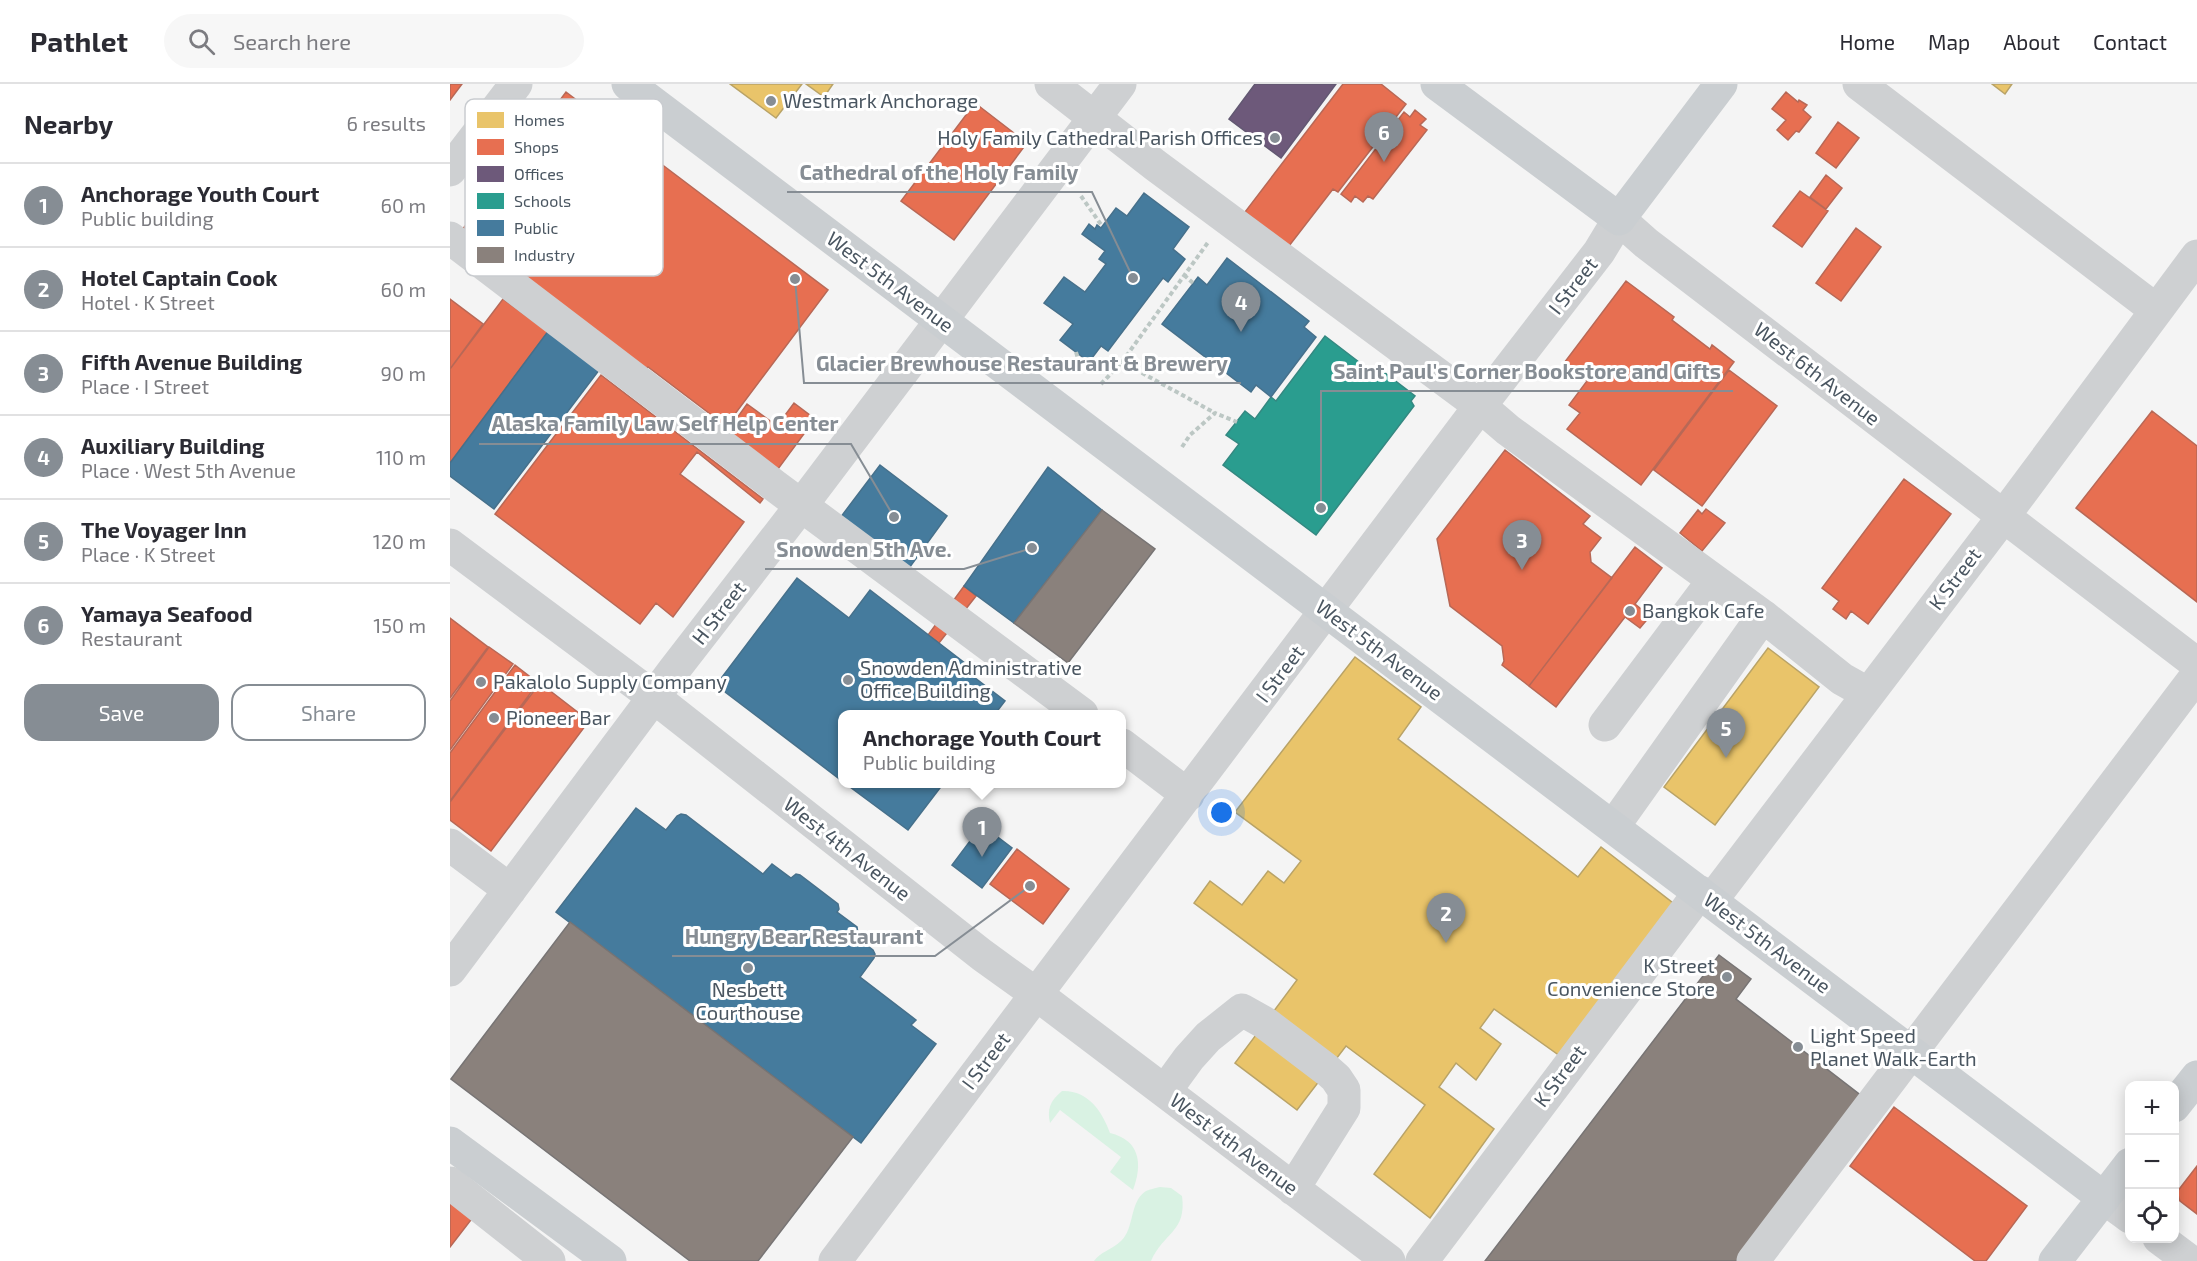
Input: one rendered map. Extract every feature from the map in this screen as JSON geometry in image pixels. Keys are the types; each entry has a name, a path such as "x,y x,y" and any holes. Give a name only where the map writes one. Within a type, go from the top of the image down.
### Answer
{"main road":[{"name":"West 5th Avenue","path":"628,84 648,99"},
{"name":"West 6th Avenue","path":"1437,84 1619,219"},
{"name":"I Street","path":"1619,219 1721,84"},
{"name":"West 5th Avenue","path":"663,110 2117,1207"},
{"path":"2179,1101 2197,1077"},
{"path":"450,1143 610,1261"},
{"path":"2055,1261 2117,1207 2125,1181"}],"street":[{"path":"504,99 516,84"},
{"path":"1051,84 1480,406 1508,430 1763,616 1842,679 1867,693"},
{"name":"H Street","path":"450,970 1120,84"},
{"path":"1859,84 2156,310"},
{"path":"450,170 465,150"},
{"name":"I Street","path":"836,1261 1480,406 1599,252 1619,219"},
{"name":"West 6th Avenue","path":"1619,219 1646,243 2197,664"},
{"path":"450,238 465,249"},
{"name":"K Street","path":"1422,1261 1867,693 2003,516 2197,256"},
{"path":"500,276 801,506 1077,710"},
{"name":"West 4th Avenue","path":"450,545 655,698 982,955 1389,1261"},
{"path":"1605,725 1713,581"},
{"path":"1613,827 1763,616"},
{"path":"1753,1261 2197,675"},
{"path":"1126,748 1188,795"},
{"path":"450,844 510,890"},
{"path":"1165,1091 1208,1037 1242,1010 1265,1023 1328,1070 1344,1090 1344,1108 1293,1189"},
{"path":"450,1183 549,1261"},
{"path":"2165,1243 2190,1261"}],"path":[{"path":"1081,196 1102,226"},
{"path":"1101,384 1122,362 1214,234"},
{"path":"1184,275 1193,283"},
{"path":"1076,352 1081,368"},
{"path":"1122,362 1237,422"},
{"path":"1182,447 1190,435 1215,412"}],"green space":[{"path":"1062,1091 1087,1098 1103,1117 1110,1133 1120,1136 1133,1147 1138,1162 1138,1171 1133,1190 1110,1172 1121,1157 1060,1110 1050,1123 1050,1105"},
{"path":"1160,1187 1171,1188 1182,1196 1183,1208 1178,1225 1151,1261 1094,1261 1118,1244 1125,1236 1134,1208 1141,1196 1146,1191"}],"building: Homes":[{"name":"Westmark Anchorage","path":"730,84 802,84 776,118"},
{"name":"Westmark Anchorage","path":"806,84 833,84 824,97"},
{"path":"1992,84 2012,84 2005,94"},
{"path":"1768,648 1819,687 1715,825 1664,787"},
{"path":"1355,657 1421,707 1398,739 1578,877 1601,847 1673,903 1560,1056 1494,1009 1480,1028 1501,1044 1476,1080 1456,1063 1439,1087 1494,1129 1430,1218 1374,1174 1425,1105 1346,1046 1297,1110 1235,1063 1297,980 1194,903 1210,881 1242,905 1268,871 1284,883 1301,861 1235,812"}],"building: Shops":[{"path":"450,84 462,84 450,100"},
{"path":"1343,84 1381,84 1406,104 1338,192 1333,189 1289,246 1245,212"},
{"path":"566,92 575,99 561,99"},
{"path":"1786,92 1798,102 1799,100 1807,105 1803,110 1811,117 1799,132 1796,131 1788,140 1777,130 1786,120 1772,109"},
{"path":"975,103 1027,143 954,240 901,201"},
{"path":"1415,110 1426,119 1420,125 1427,130 1373,199 1368,196 1363,202 1355,196 1351,202 1341,194 1404,112 1410,117"},
{"path":"1838,122 1859,138 1836,168 1816,153"},
{"path":"663,165 828,290 726,426 648,367 643,373 515,276 663,276"},
{"path":"1826,175 1842,188 1826,209 1810,197"},
{"path":"1800,191 1828,211 1802,247 1773,226"},
{"path":"465,226 465,239 459,234"},
{"path":"1856,228 1881,247 1841,301 1816,283"},
{"path":"1626,281 1674,317 1672,320 1710,349 1712,345 1734,362 1641,485 1567,429 1580,413 1569,405 1587,381 1564,363"},
{"path":"450,299 483,324 450,369"},
{"path":"503,299 548,332 450,463 450,369"},
{"path":"1729,370 1777,406 1702,506 1654,470"},
{"path":"601,375 763,499 760,503 697,452 680,474 744,522 673,617 656,603 640,624 495,514"},
{"path":"794,403 815,419 778,469 727,432 747,404 777,426"},
{"path":"2152,411 2197,446 2197,602 2076,508"},
{"path":"1505,450 1590,516 1583,524 1601,538 1590,552 1591,562 1612,578 1529,686 1502,665 1504,661 1502,646 1450,606 1437,539"},
{"path":"1904,479 1951,514 1868,624 1851,611 1846,619 1833,609 1839,601 1822,588"},
{"path":"1706,509 1725,523 1702,551 1680,533 1698,510 1702,514"},
{"path":"1635,547 1662,568 1635,604 1650,616 1640,628 1625,617 1556,707 1529,686"},
{"path":"964,586 976,596 939,643 928,635"},
{"path":"450,618 488,647 450,698"},
{"name":"Pakalolo Supply Company","path":"489,647 513,664 450,750 450,701"},
{"name":"Pioneer Bar","path":"515,665 538,683 450,801 450,753"},
{"path":"540,683 589,721 491,851 450,820 450,802"},
{"path":"1017,849 1069,889 1043,924 990,884"},
{"path":"1894,1107 2027,1206 1986,1261 1975,1261 1850,1166"},
{"path":"2197,1166 2197,1214 2180,1201 2179,1189"},
{"path":"450,1197 474,1216 450,1247"}],"building: Offices":[{"name":"Holy Family Cathedral Parish Offices","path":"1255,84 1336,84 1281,158 1229,119"}],"building: Schools":[{"path":"1325,336 1372,372 1376,366 1415,396 1411,401 1414,406 1316,535 1223,465 1239,444 1226,435 1245,411 1255,419 1271,397 1276,401"}],"building: Public":[{"path":"1144,193 1189,227 1173,249 1185,259 1168,282 1163,278 1108,351 1101,346 1089,362 1060,340 1073,324 1044,303 1064,277 1085,292 1106,264 1099,259 1105,251 1082,234 1089,224 1095,229 1097,225 1101,228 1116,208 1127,216"},
{"path":"1227,258 1309,321 1304,327 1316,337 1271,397 1256,385 1251,392 1162,324 1198,277 1207,285"},
{"path":"552,326 603,365 494,509 450,476 450,463"},
{"path":"880,465 947,516 907,571 840,518"},
{"path":"1048,467 1102,510 1014,623 964,586"},
{"name":"Snowden Administrative Office Building","path":"797,578 849,618 870,590 974,670 970,674 1005,701 998,710 838,710 838,778 716,685"},
{"path":"851,788 940,788 908,830"},
{"name":"Nesbett Courthouse","path":"636,808 666,830 677,816 686,815 763,874 772,864 791,878 796,874 800,875 838,904 837,912 857,927 856,937 873,950 874,958 860,977 916,1020 911,1025 936,1044 861,1143 556,912"},
{"path":"982,825 1012,848 982,888 952,865"}],"building: Industry":[{"path":"1102,510 1155,549 1068,663 1014,623"},
{"path":"570,922 853,1137 758,1261 690,1261 451,1079"},
{"path":"1719,955 1751,979 1736,999 1863,1097 1737,1261 1485,1261"}],"place":[{"name":"Westmark Anchorage","path":"771,101"},
{"name":"Holy Family Cathedral Parish Offices","path":"1275,138"},
{"name":"Yamaya Seafood","path":"1384,162"},
{"name":"Cathedral of the Holy Family","path":"1133,278"},
{"name":"Glacier Brewhouse Restaurant & Brewery","path":"795,279"},
{"name":"Auxiliary Building","path":"1241,332"},
{"name":"Saint Paul's Corner Bookstore and Gifts","path":"1321,508"},
{"name":"Alaska Family Law Self Help Center","path":"894,517"},
{"name":"Snowden 5th Ave.","path":"1032,548"},
{"name":"Fifth Avenue Building","path":"1522,570"},
{"name":"Bangkok Cafe","path":"1630,611"},
{"name":"Snowden Administrative Office Building","path":"848,680"},
{"name":"Pakalolo Supply Company","path":"481,682"},
{"name":"Pioneer Bar","path":"494,718"},
{"name":"The Voyager Inn","path":"1726,758"},
{"name":"Anchorage Youth Court","path":"982,857"},
{"name":"Hungry Bear Restaurant","path":"1030,886"},
{"name":"Hotel Captain Cook","path":"1446,943"},
{"name":"Nesbett Courthouse","path":"748,968"},
{"name":"K Street Convenience Store","path":"1727,977"},
{"name":"Light Speed Planet Walk-Earth","path":"1798,1047"}]}
